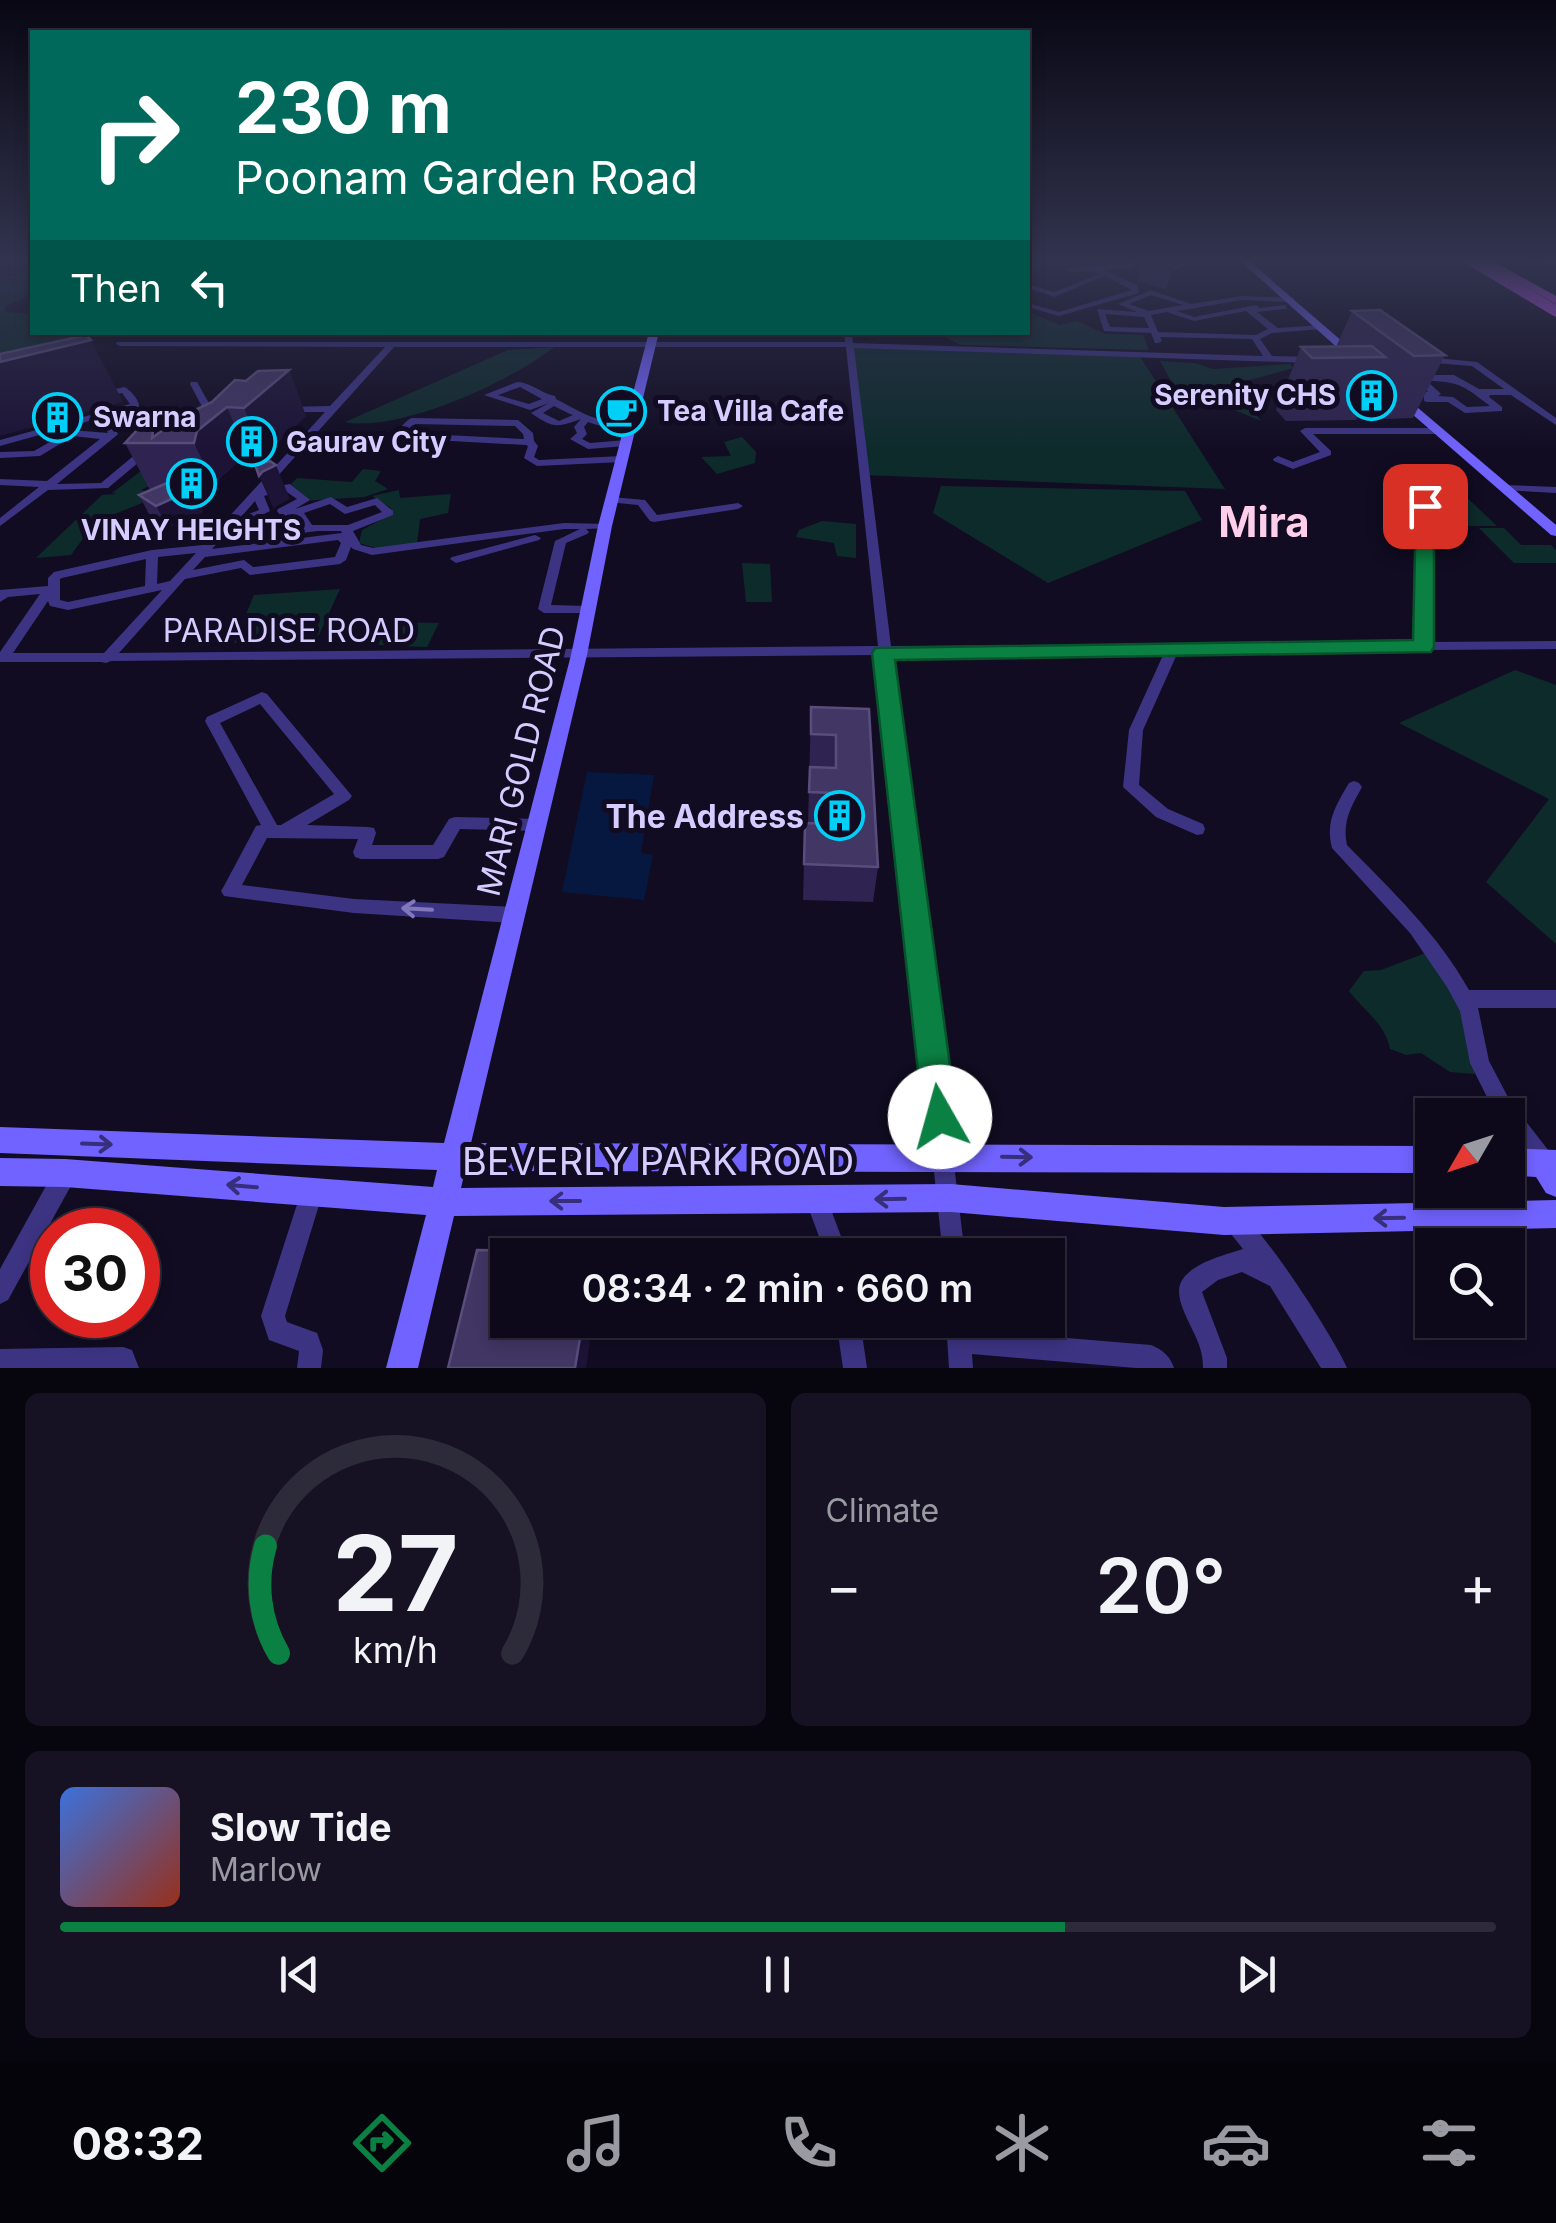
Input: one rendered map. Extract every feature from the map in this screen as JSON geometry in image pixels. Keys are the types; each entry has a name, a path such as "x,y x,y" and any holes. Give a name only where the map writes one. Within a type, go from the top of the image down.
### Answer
{"street":[{"path":"1105,323 1107,328 1256,337 1274,331 1322,327"},
{"path":"1149,323 1164,355"},
{"path":"1265,323 1274,331"},
{"path":"1317,323 1367,364"},
{"path":"1256,337 1270,358"},
{"name":"MARI GOLD ROAD","path":"402,1368 579,655 652,338"},
{"path":"849,339 953,1238"},
{"path":"120,344 849,339 1327,360"},
{"path":"106,658 391,345"},
{"path":"1342,360 1367,364"},
{"path":"1408,362 1474,364 1556,422"},
{"path":"1443,362 1464,364"},
{"path":"1399,397 1436,394 1419,378 1454,378 1477,392 1515,393"},
{"path":"1383,382 1556,532"},
{"path":"194,384 212,414"},
{"path":"556,400 527,407 489,396 517,384 556,400 583,418 611,428 626,443"},
{"path":"0,443 136,405 121,390 84,399"},
{"path":"1399,397 1447,399 1466,410 1498,409 1480,395 1515,393"},
{"path":"556,400 536,413 558,424 583,418"},
{"path":"282,409 333,409"},
{"path":"212,414 225,416"},
{"path":"200,426 212,414"},
{"path":"0,523 113,434 103,415"},
{"path":"583,418 579,428 582,434 575,439 586,445 626,443"},
{"path":"529,442 400,436 412,422 518,422 528,433 533,446 529,458 536,463 626,443"},
{"path":"1278,460 1294,466 1327,453 1305,431 1439,431"},
{"path":"0,454 36,454 76,432 109,436"},
{"path":"0,482 83,490 104,486 147,450"},
{"path":"266,510 256,495 290,486 306,500 282,510 303,526"},
{"path":"1505,488 1556,490"},
{"path":"229,523 232,534 303,526 349,529 390,513 376,500 345,511 333,500 296,512 303,526"},
{"path":"612,500 642,502 654,519 738,506"},
{"path":"1424,647 1425,506"},
{"path":"240,511 266,510"},
{"path":"266,510 240,520 248,533 303,526"},
{"path":"349,529 357,546 372,552 564,526 605,529"},
{"path":"456,560 564,526"},
{"path":"588,610 544,608 562,538 605,529"},
{"path":"330,536 341,536 347,542 340,560 250,571 244,564 68,606 54,603 52,595 58,574 152,554 330,536"},
{"path":"151,586 152,554"},
{"path":"0,598 4,593 49,590 1,658"},
{"name":"PARADISE ROAD","path":"1,658 1556,646"},
{"path":"1172,650 1136,730 1131,787 1162,813 1196,830"},
{"path":"262,697 344,796 278,831 212,721 262,697"},
{"path":"1354,787 1336,819 1334,833 1340,848 1416,928 1464,1000 1480,1064 1504,1108 1552,1170"},
{"path":"515,914 354,906 230,890 262,831 368,832 361,852 438,852 456,823 537,826"},
{"path":"1464,1000 1556,999"},
{"name":"BEVERLY PARK ROAD","path":"0,1140 454,1156 1415,1160"},
{"path":"1525,1165 1552,1170"},
{"name":"BEVERLY PARK ROAD","path":"0,1172 65,1173 444,1202 950,1198 1235,1220 1556,1214"},
{"path":"0,1292 65,1173"},
{"path":"309,1368 308,1342 278,1331 273,1316 312,1192"},
{"path":"816,1199 830,1238"},
{"path":"1235,1220 1266,1259 1336,1368"},
{"path":"1215,1368 1217,1355 1190,1301 1190,1287 1211,1271 1243,1260 1274,1276"},
{"path":"850,1338 854,1368"},
{"path":"959,1338 961,1368"},
{"path":"992,1338 1090,1359 1150,1357 1162,1368"},
{"path":"0,1362 124,1358 127,1368"}],"green space":[{"path":"0,323 30,323 30,335 76,335 0,375"},
{"path":"1030,323 1081,323 1105,334 1143,335 1149,350 961,345 941,335 1030,335"},
{"path":"849,345 1139,355 1225,489 863,475"},
{"path":"554,347 511,375 454,401 394,420 345,422 508,350"},
{"path":"1160,361 1195,363 1213,369 1290,364 1293,368 1236,384 1216,395 1243,398 1261,421 1208,399 1186,408"},
{"path":"742,437 756,452 755,463 717,474 701,457 731,456 724,442"},
{"path":"363,469 381,471 375,481 388,489 364,497 302,501 304,496 291,484 297,478 352,482"},
{"path":"141,471 153,484 141,490 145,491 142,503 95,522 71,555 36,558 102,495 117,494 112,493"},
{"path":"941,486 1185,491 1202,520 1048,583 933,513"},
{"path":"399,490 400,498 451,494 448,513 420,519 417,543 379,549 359,543 362,530 392,514 391,508 372,496"},
{"path":"1422,491 1461,492 1497,526 1459,526"},
{"path":"822,521 856,524 856,558 837,556 834,543 796,537 799,530"},
{"path":"1479,528 1504,528 1521,545 1551,545 1556,550 1556,563 1514,563"},
{"path":"742,563 770,564 772,602 746,602"},
{"path":"340,589 318,637 234,643 254,595"},
{"path":"389,622 439,623 427,647 378,645"},
{"path":"1515,670 1556,685 1556,944 1486,882 1549,799 1399,723"},
{"path":"1428,952 1460,1001 1475,1074 1450,1072 1421,1053 1406,1055 1390,1049 1379,1024 1349,991 1364,971 1381,970"}],"water":[{"path":"587,772 654,775 641,853 653,855 644,900 562,892"}],"building":[{"path":"1368,323 1399,323 1445,355 1414,356"},
{"path":"86,335 91,340 0,362 0,354"},
{"path":"1372,346 1385,357 1312,358 1301,347"},
{"path":"289,370 244,408 227,407 197,431 194,443 125,443 141,426 154,424 152,438 180,417 212,402 235,380 246,381 258,371"},
{"path":"270,461 276,465 259,476 255,465"},
{"path":"174,480 191,490 156,506 139,495"},
{"path":"811,707 869,709 878,867 804,864 805,823 835,824 835,793 809,792 810,767 836,768 836,735 811,734"},
{"path":"477,1250 490,1250 490,1338 580,1338 575,1368 448,1368"}],"place":[{"name":"Serenity CHS","path":"1371,395"},
{"name":"Tea Villa Cafe","path":"622,411"},
{"name":"Swarna","path":"58,417"},
{"name":"Gaurav City","path":"251,442"},
{"name":"VINAY HEIGHTS","path":"191,483"},
{"name":"The Address","path":"839,816"}],"district":[{"name":"Mira","path":"1264,521"}],"route":[{"path":"940,1117 883,653 1424,647 1425,506"}]}
